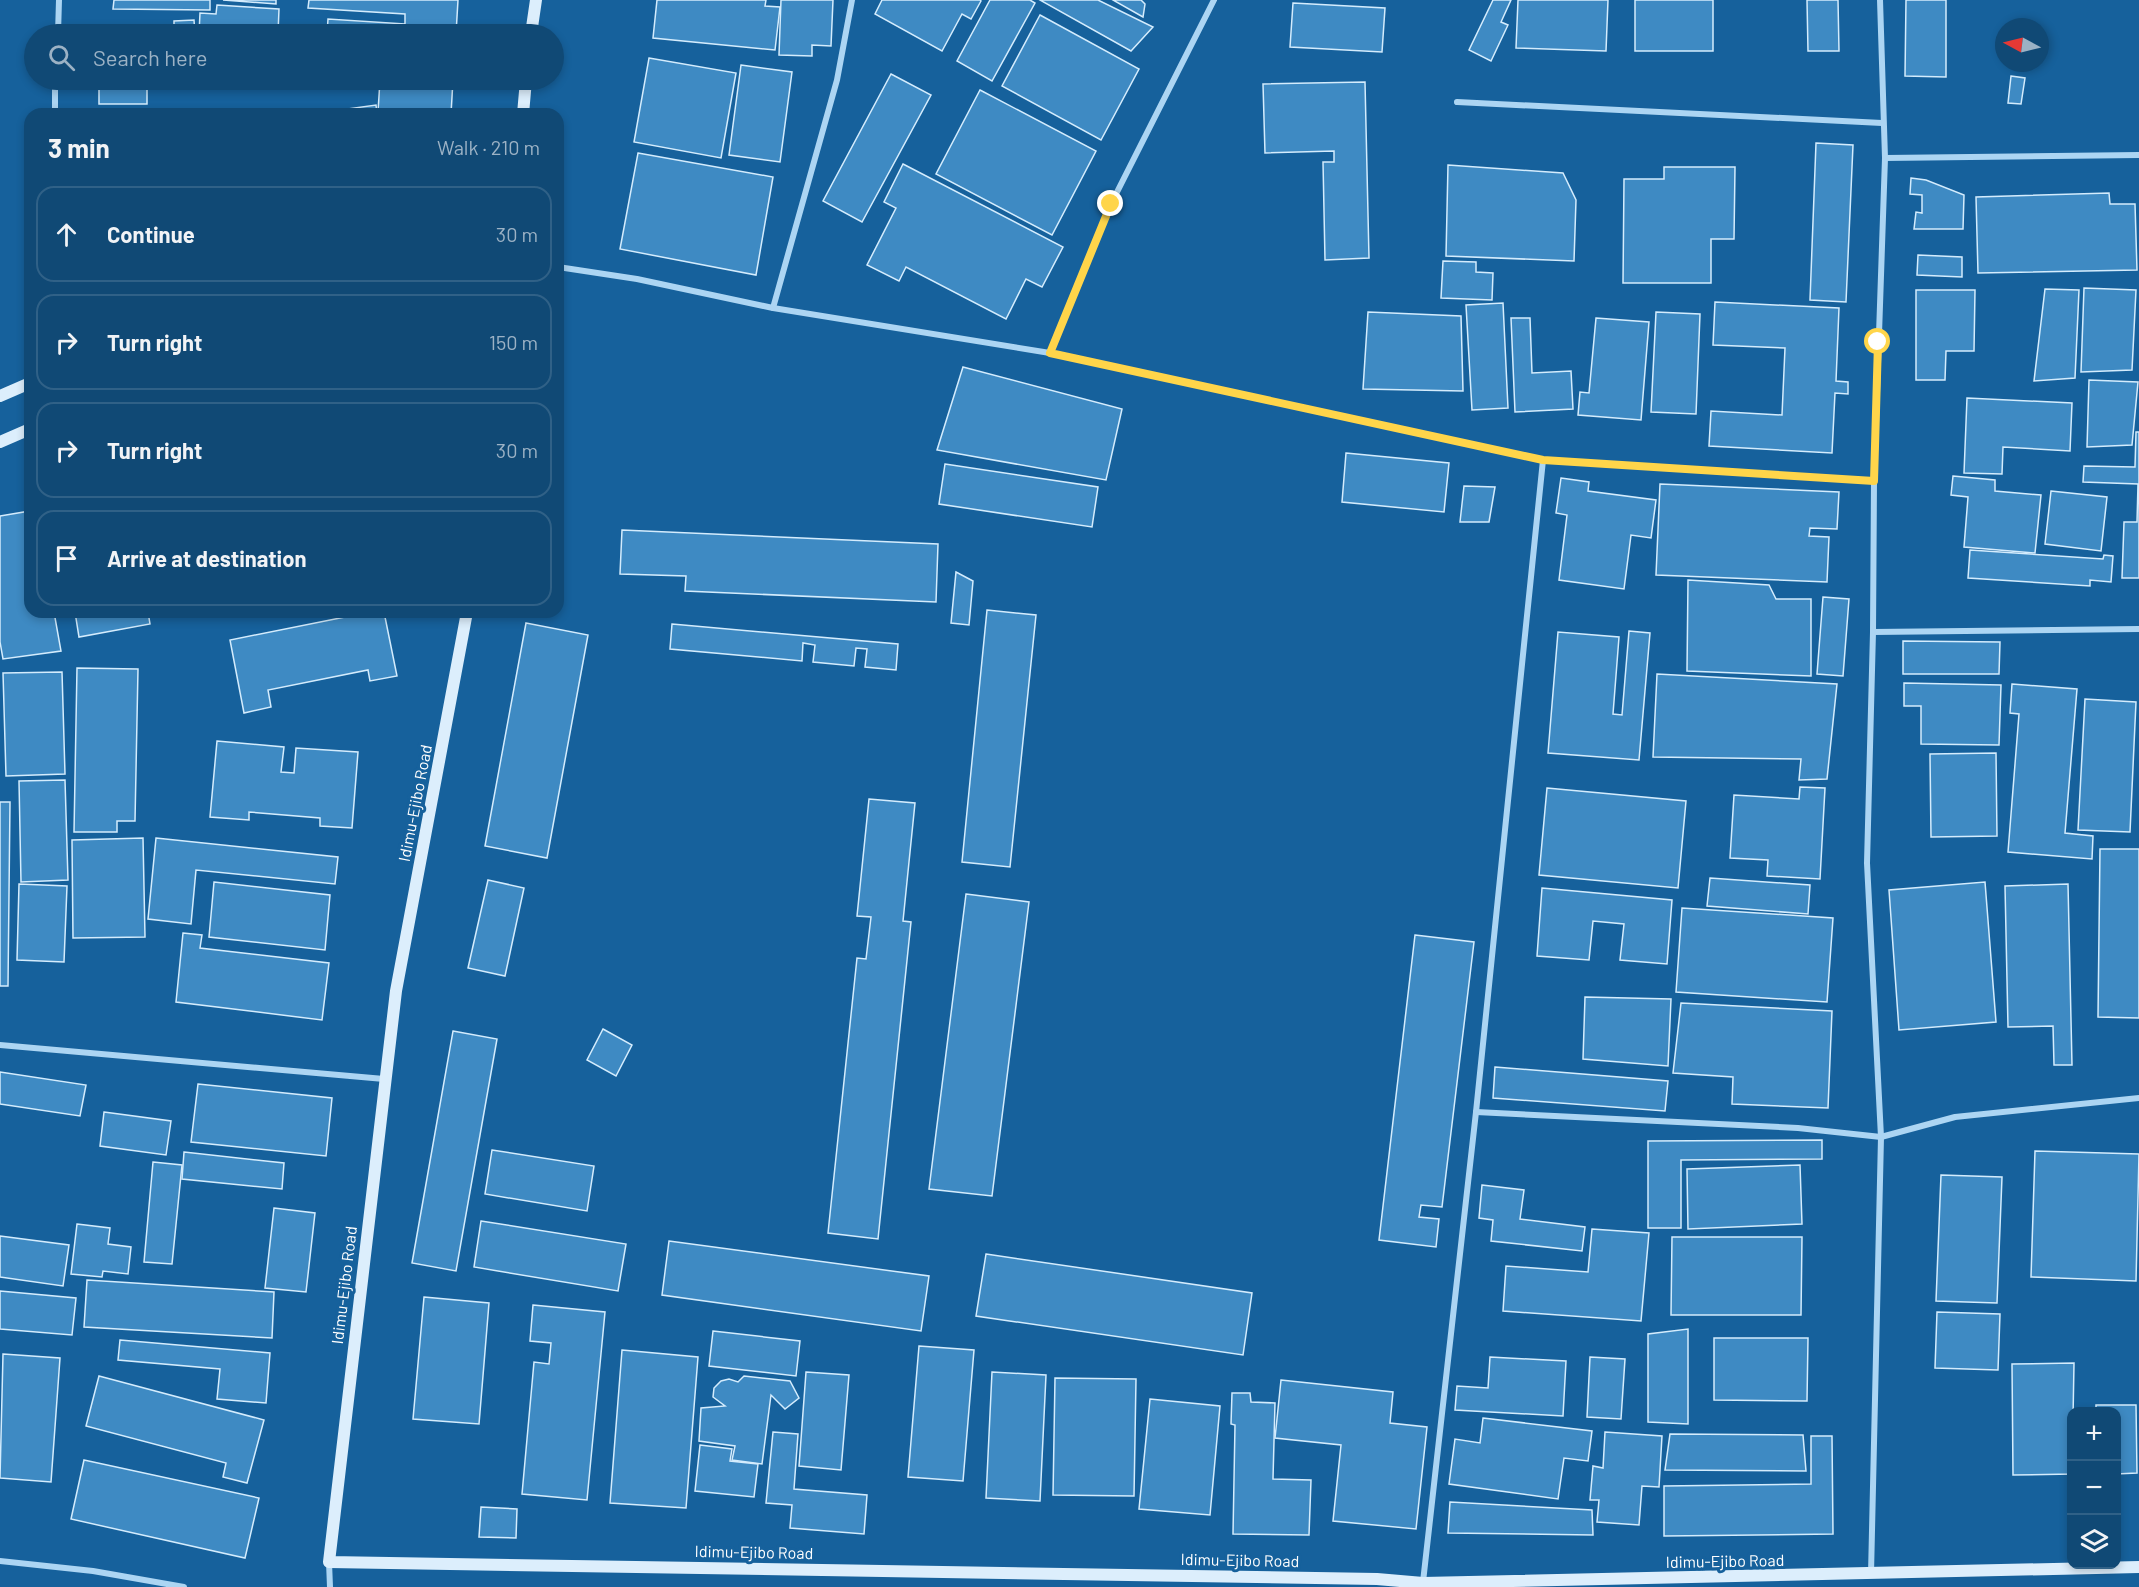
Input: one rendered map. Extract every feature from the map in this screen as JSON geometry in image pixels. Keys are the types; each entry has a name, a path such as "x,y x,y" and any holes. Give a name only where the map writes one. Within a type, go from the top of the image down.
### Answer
{"main road":[{"path":"532,24 536,0"},
{"path":"524,108 525,90"},
{"path":"0,396 24,386"},
{"path":"0,442 24,432"},
{"name":"Idimu-Ejibo Road","path":"466,618 396,991 329,1562 1376,1583 1871,1575 2139,1567"}],"street":[{"path":"58,24 59,0"},
{"path":"773,308 837,80 852,0"},
{"path":"1050,353 1111,204 1214,0"},
{"path":"1871,1575 1881,1137 1867,863 1874,481 1885,158 1882,123 1880,0"},
{"path":"55,90 55,108"},
{"path":"1457,102 1882,123"},
{"path":"1885,158 2139,155"},
{"path":"564,268 637,279 773,308 1050,353 1543,460 1874,481"},
{"path":"1423,1583 1476,1112 1543,460"},
{"path":"1873,632 2139,630"},
{"path":"0,1045 384,1079"},
{"path":"1476,1112 1798,1128 1881,1137 1955,1117 2139,1098"},
{"path":"0,1561 93,1571 184,1587"},
{"path":"329,1562 330,1587"}],"building":[{"path":"114,0 210,0 210,10 113,9"},
{"path":"223,0 276,0 276,4"},
{"path":"309,0 458,0 457,24 405,24 405,14 308,8"},
{"path":"657,0 766,0 765,6 780,7 775,50 653,38"},
{"path":"781,0 833,0 831,46 812,45 812,56 779,55"},
{"path":"882,0 981,1 971,19 962,14 942,51 875,14"},
{"path":"990,0 1030,0 1035,3 992,81 957,61"},
{"path":"1040,0 1098,0 1153,27 1131,51"},
{"path":"1113,0 1141,0 1145,4 1143,17"},
{"path":"1493,0 1511,0 1501,22 1508,25 1491,61 1469,50"},
{"path":"1518,0 1608,0 1606,51 1516,48"},
{"path":"1635,0 1713,0 1713,51 1635,51"},
{"path":"1807,0 1838,0 1839,51 1808,51"},
{"path":"1906,0 1946,0 1946,77 1905,76"},
{"path":"1293,3 1385,8 1382,52 1290,47"},
{"path":"217,5 279,9 278,24 199,24 200,13 216,14"},
{"path":"1040,15 1139,69 1101,140 1002,86"},
{"path":"328,19 405,24 328,24"},
{"path":"194,20 194,24 174,24 174,21"},
{"path":"649,58 736,73 721,158 634,142"},
{"path":"741,65 792,72 780,162 729,155"},
{"path":"891,74 931,95 862,222 823,201"},
{"path":"2011,76 2025,78 2021,104 2008,103"},
{"path":"1365,82 1369,258 1325,260 1323,162 1334,162 1334,151 1265,153 1263,84"},
{"path":"99,90 147,90 147,104 99,104"},
{"path":"379,90 452,90 451,108 378,108"},
{"path":"980,90 1096,151 1052,235 936,174"},
{"path":"376,105 376,108 354,108"},
{"path":"1816,143 1853,145 1846,302 1810,300"},
{"path":"638,153 773,177 756,275 620,249"},
{"path":"903,164 1063,247 1042,287 1026,279 1006,319 906,267 899,281 867,265 896,208 884,202"},
{"path":"1448,165 1563,173 1576,200 1574,261 1446,256"},
{"path":"1664,167 1735,167 1734,239 1711,239 1711,283 1623,283 1624,179 1664,179"},
{"path":"1911,178 1926,180 1964,195 1963,229 1914,229 1916,212 1922,213 1922,195 1910,194"},
{"path":"2109,193 2110,204 2135,204 2137,270 1978,273 1976,197"},
{"path":"1918,255 1962,257 1962,277 1917,275"},
{"path":"1443,261 1476,262 1476,272 1493,273 1492,300 1441,298"},
{"path":"2084,288 2136,290 2132,370 2081,372"},
{"path":"2045,289 2079,290 2075,378 2034,381"},
{"path":"1916,290 1975,290 1974,351 1946,351 1945,380 1916,380"},
{"path":"1715,302 1839,308 1836,381 1848,382 1848,394 1835,393 1832,453 1709,446 1711,411 1782,415 1785,348 1713,345"},
{"path":"1503,303 1508,408 1472,410 1466,305"},
{"path":"1368,312 1461,316 1463,391 1363,389"},
{"path":"1656,312 1700,314 1696,414 1651,412"},
{"path":"1511,318 1530,318 1532,373 1571,371 1573,409 1515,412"},
{"path":"1596,318 1649,322 1641,420 1578,415 1580,392 1589,393"},
{"path":"963,367 1122,409 1106,480 937,450"},
{"path":"2089,380 2138,382 2132,445 2087,447"},
{"path":"1967,398 2072,403 2070,451 2003,447 2002,474 1964,473"},
{"path":"2136,432 2139,432 2139,578 2122,578 2124,522 2137,522 2138,484 2083,482 2084,466 2135,467"},
{"path":"1346,453 1449,463 1444,512 1342,502"},
{"path":"945,464 1098,487 1092,527 939,504"},
{"path":"1953,476 1995,480 1995,491 2041,495 2035,553 1964,547 1968,497 1951,495"},
{"path":"1561,478 1589,482 1588,491 1656,500 1651,538 1631,535 1624,589 1559,580 1567,515 1556,513"},
{"path":"1660,484 1839,492 1837,529 1810,528 1809,536 1829,537 1827,582 1656,575"},
{"path":"1464,486 1495,487 1489,522 1460,522"},
{"path":"2051,491 2107,497 2101,551 2045,544"},
{"path":"24,512 24,618 55,618 61,651 3,659 0,642 0,516"},
{"path":"622,530 938,544 936,602 685,591 686,576 620,574"},
{"path":"1970,550 2103,559 2104,555 2113,556 2111,582 2090,580 2090,586 1968,578"},
{"path":"956,572 973,581 969,625 951,623"},
{"path":"1688,580 1769,585 1776,599 1811,599 1811,676 1687,671"},
{"path":"1823,597 1849,599 1843,676 1817,674"},
{"path":"987,610 1036,615 1010,867 962,862"},
{"path":"76,618 149,618 150,624 79,637"},
{"path":"340,618 385,618 397,676 370,681 368,670 268,690 271,707 244,713 230,640"},
{"path":"526,623 588,635 547,858 485,846"},
{"path":"672,624 898,644 896,670 865,667 867,649 856,648 854,666 813,662 815,645 803,643 802,661 670,649"},
{"path":"1629,631 1650,633 1639,760 1548,753 1558,632 1619,637 1613,714 1622,715"},
{"path":"1903,641 2000,642 1999,674 1903,674"},
{"path":"77,668 138,669 135,821 117,821 117,832 74,832"},
{"path":"62,672 65,774 6,776 3,673"},
{"path":"1657,674 1837,684 1827,779 1799,780 1801,759 1653,757"},
{"path":"1904,683 2001,685 1999,745 1921,744 1921,706 1904,706"},
{"path":"2012,684 2077,689 2065,833 2093,836 2092,859 2008,852 2019,714 2010,713"},
{"path":"2085,699 2136,702 2130,832 2078,830"},
{"path":"217,741 284,747 281,772 294,773 296,748 358,752 352,828 320,826 320,818 249,812 249,820 210,817"},
{"path":"1996,753 1997,836 1931,837 1930,754"},
{"path":"65,780 68,880 21,882 19,781"},
{"path":"1800,787 1825,788 1820,879 1767,876 1768,860 1730,858 1734,795 1799,799"},
{"path":"1547,788 1686,801 1678,888 1539,875"},
{"path":"869,799 915,803 903,921 911,922 878,1239 828,1233 857,958 866,959 871,917 857,916"},
{"path":"0,802 10,802 8,986 0,986"},
{"path":"143,838 145,937 73,938 72,840"},
{"path":"156,838 338,857 335,884 196,870 191,924 148,919"},
{"path":"2100,849 2139,849 2139,1018 2098,1017"},
{"path":"1710,878 1810,885 1808,914 1707,906"},
{"path":"488,880 524,888 505,976 468,968"},
{"path":"214,882 330,895 325,950 209,937"},
{"path":"1985,882 1996,1022 1899,1030 1889,890"},
{"path":"19,884 67,886 64,962 17,960"},
{"path":"2068,884 2072,1065 2054,1065 2053,1026 2008,1027 2005,886"},
{"path":"1542,888 1672,900 1667,964 1620,960 1624,924 1593,921 1589,960 1537,956"},
{"path":"966,894 1029,902 992,1196 929,1189"},
{"path":"1682,908 1833,918 1827,1002 1676,992"},
{"path":"183,933 202,935 200,948 329,963 322,1020 176,1002"},
{"path":"1415,935 1474,942 1442,1207 1421,1205 1419,1217 1439,1219 1436,1247 1379,1240"},
{"path":"1585,997 1671,999 1668,1066 1583,1059"},
{"path":"1681,1003 1832,1011 1828,1108 1732,1104 1733,1077 1673,1073"},
{"path":"603,1029 632,1045 616,1076 587,1060"},
{"path":"453,1031 497,1039 456,1271 412,1263"},
{"path":"1495,1067 1668,1081 1665,1111 1493,1098"},
{"path":"0,1072 86,1085 80,1116 0,1104"},
{"path":"198,1084 332,1098 326,1156 191,1142"},
{"path":"104,1112 171,1121 166,1155 100,1146"},
{"path":"1822,1140 1822,1159 1681,1160 1681,1228 1648,1228 1648,1141"},
{"path":"492,1150 594,1166 587,1211 485,1194"},
{"path":"2035,1151 2139,1154 2136,1281 2031,1277"},
{"path":"184,1152 284,1163 282,1189 182,1179"},
{"path":"153,1162 182,1165 172,1264 144,1262"},
{"path":"1800,1165 1802,1224 1688,1229 1687,1169"},
{"path":"1941,1175 2002,1177 1997,1303 1936,1301"},
{"path":"1482,1185 1524,1190 1520,1219 1585,1227 1582,1251 1491,1241 1493,1220 1479,1218"},
{"path":"274,1208 315,1213 306,1292 265,1288"},
{"path":"481,1221 626,1244 618,1291 474,1267"},
{"path":"77,1224 110,1228 108,1244 131,1247 128,1274 103,1271 102,1277 71,1274"},
{"path":"1592,1229 1649,1233 1641,1321 1503,1311 1506,1266 1588,1272"},
{"path":"0,1236 69,1245 63,1286 0,1277"},
{"path":"1672,1237 1802,1237 1801,1315 1671,1315"},
{"path":"669,1241 929,1276 921,1331 662,1295"},
{"path":"986,1254 1252,1293 1243,1355 976,1316"},
{"path":"87,1280 274,1292 272,1338 84,1327"},
{"path":"0,1291 76,1298 72,1335 0,1329"},
{"path":"424,1297 489,1303 479,1424 413,1419"},
{"path":"533,1305 605,1312 587,1500 522,1494 534,1362 549,1364 551,1343 530,1341"},
{"path":"1937,1312 2000,1314 1998,1370 1935,1368"},
{"path":"1688,1329 1688,1424 1648,1422 1648,1334"},
{"path":"713,1331 800,1341 796,1376 709,1366"},
{"path":"1714,1338 1808,1338 1807,1401 1714,1400"},
{"path":"120,1340 270,1353 266,1403 217,1399 220,1369 118,1360"},
{"path":"919,1346 974,1350 963,1481 908,1477"},
{"path":"622,1350 698,1357 686,1508 610,1503"},
{"path":"3,1354 60,1358 51,1482 0,1478"},
{"path":"1490,1357 1566,1361 1563,1416 1455,1410 1457,1386 1488,1388"},
{"path":"1590,1357 1625,1359 1621,1419 1587,1417"},
{"path":"2074,1363 2073,1407 2067,1407 2067,1474 2013,1475 2012,1364"},
{"path":"806,1372 849,1375 841,1470 799,1466"},
{"path":"992,1372 1046,1375 1040,1501 986,1498"},
{"path":"99,1376 264,1420 247,1483 223,1477 226,1463 86,1426"},
{"path":"744,1376 790,1381 799,1398 785,1409 771,1395 762,1464 732,1460 735,1446 699,1441 701,1408 725,1406 713,1397 714,1388 721,1381 729,1379 738,1382"},
{"path":"1055,1378 1136,1379 1134,1496 1053,1495"},
{"path":"1281,1380 1393,1392 1390,1423 1427,1427 1416,1529 1333,1521 1341,1445 1275,1438"},
{"path":"1232,1393 1250,1393 1251,1402 1275,1403 1273,1479 1311,1480 1309,1535 1233,1534 1235,1425 1231,1424"},
{"path":"1150,1399 1220,1406 1210,1515 1139,1509"},
{"path":"2096,1405 2136,1405 2137,1473 2121,1474 2121,1407 2096,1407"},
{"path":"1483,1418 1592,1431 1588,1461 1564,1458 1558,1499 1449,1484 1455,1439 1480,1443"},
{"path":"773,1432 798,1434 794,1489 867,1495 864,1534 790,1528 792,1505 766,1503"},
{"path":"1605,1432 1662,1436 1659,1487 1642,1486 1639,1525 1597,1522 1599,1500 1590,1500 1593,1466 1603,1468"},
{"path":"1670,1434 1803,1435 1806,1471 1665,1470"},
{"path":"1811,1436 1832,1436 1833,1534 1664,1536 1664,1486 1811,1484"},
{"path":"700,1445 732,1449 730,1461 758,1464 754,1497 695,1491"},
{"path":"84,1460 259,1498 245,1558 71,1519"},
{"path":"1450,1502 1592,1510 1593,1535 1448,1533"},
{"path":"481,1507 517,1509 516,1538 479,1537"}],"route":[{"path":"1111,204 1050,353 1543,460 1874,481 1878,342"}]}
